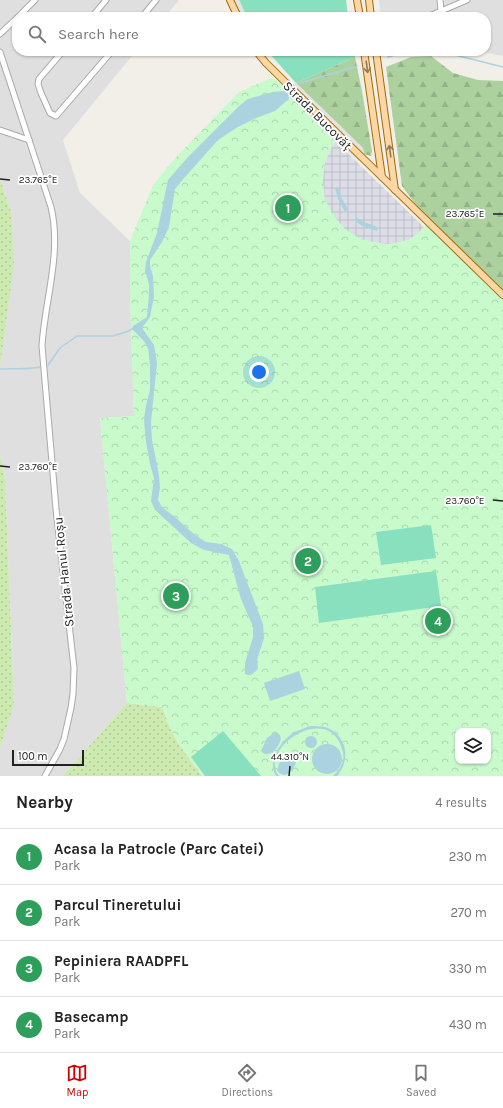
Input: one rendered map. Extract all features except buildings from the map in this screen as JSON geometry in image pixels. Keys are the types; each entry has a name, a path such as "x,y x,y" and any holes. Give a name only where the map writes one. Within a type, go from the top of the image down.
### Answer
{"main road":[{"path":"230,0 236,12"},
{"path":"358,0 359,12"},
{"path":"369,0 370,12"},
{"name":"Strada Bucovăț","path":"260,56 503,295"},
{"path":"365,56 382,177"},
{"path":"377,56 395,190"}],"street":[{"path":"22,12 35,0"},
{"path":"96,12 106,0"},
{"path":"146,12 156,0"},
{"path":"440,0 441,11 467,0"},
{"path":"0,34 12,22"},
{"name":"Strada Hanul Roșu","path":"0,52 54,220 54,267 42,333 42,346 56,509 74,668 74,688 64,739 45,776"},
{"path":"59,56 39,79 38,84 50,113 56,116 108,56"},
{"path":"0,130 29,140"}],"shaded area":[{"path":"0,0 179,0 169,12 12,12 12,56 132,56 63,140 80,193 130,241 130,298 134,416 100,418 127,703 63,776 0,776 0,748 14,703 5,480 0,454 0,367 11,212 0,179"},
{"path":"234,0 239,0 245,12 240,12"},
{"path":"379,0 503,0 503,56 491,54 491,12 380,12"},
{"path":"296,83 363,148 364,154 358,161 331,137 293,98 290,92"},
{"path":"335,141 424,227 418,233 401,242 387,244 361,239 345,229 334,216 325,200 323,181 325,161"}],"green space":[{"path":"239,0 346,0 347,12 245,12"},
{"path":"272,56 355,56 355,57 296,83"},
{"path":"431,56 453,73 478,80 503,81 503,295 429,223 402,186 386,67 411,57"},
{"path":"355,57 372,151 371,156 364,154 363,148 296,83"},
{"path":"271,78 287,87 293,98 335,141 325,161 323,181 325,200 374,242 387,244 401,242 418,233 429,223 503,295 503,776 202,776 178,743 162,707 127,703 100,418 134,416 130,298 130,241 153,185 177,156 239,92"},
{"path":"0,179 11,212 14,263 0,367"},
{"path":"0,454 5,480 14,704 0,748"},
{"path":"431,525 436,558 381,565 376,532"},
{"path":"436,571 441,606 319,623 315,587"},
{"path":"127,703 162,707 178,743 202,776 63,776"},
{"path":"223,731 261,776 205,776 191,757"}],"water":[{"path":"284,91 288,94 289,99 275,111 236,128 218,140 175,189 169,227 162,242 150,260 153,276 154,296 150,317 142,328 154,345 157,363 151,422 152,440 159,475 160,488 158,500 162,507 195,535 206,542 221,544 232,549 239,561 263,624 264,638 257,660 258,669 249,675 245,674 245,663 253,637 253,626 240,596 229,555 204,550 191,543 155,510 151,501 154,478 146,442 144,421 150,390 148,347 132,329 133,326 147,317 149,284 145,271 146,262 157,233 168,180 188,157 248,99 273,92"},
{"path":"335,188 339,188 341,197 348,209 345,212 338,199"},
{"path":"356,217 377,227 377,231 362,226 354,220"},
{"path":"299,671 305,689 270,701 264,683"},
{"path":"311,726 328,728 341,738 344,744 345,757 344,764 337,776 333,776 340,767 343,760 343,753 334,735 323,729 310,729 297,734 286,743 278,754 275,765 279,776 276,776 273,764 276,752 284,741 293,733"},
{"path":"274,733 280,735 281,739 279,745 269,754 263,753 261,751 267,738"},
{"path":"309,736 313,736 317,742 313,748 309,748 305,744 305,740"},
{"path":"327,744 333,745 341,753 341,765 333,773 327,774 321,773 313,765 312,759 313,753 321,745"},
{"path":"294,753 297,756 292,770 284,775 279,773 278,766 280,762 287,755"}],"waterway":[{"path":"459,56 503,67"},
{"path":"300,83 357,66"},
{"path":"48,365 60,348 77,336 113,336 132,329"},
{"path":"0,369 40,367"}],"place":[{"name":"Acasa la Patrocle (Parc Catei)","path":"288,208"},
{"name":"Parcul Tineretului","path":"308,561"},
{"name":"Pepiniera RAADPFL","path":"176,596"},
{"name":"Basecamp","path":"438,621"}]}
